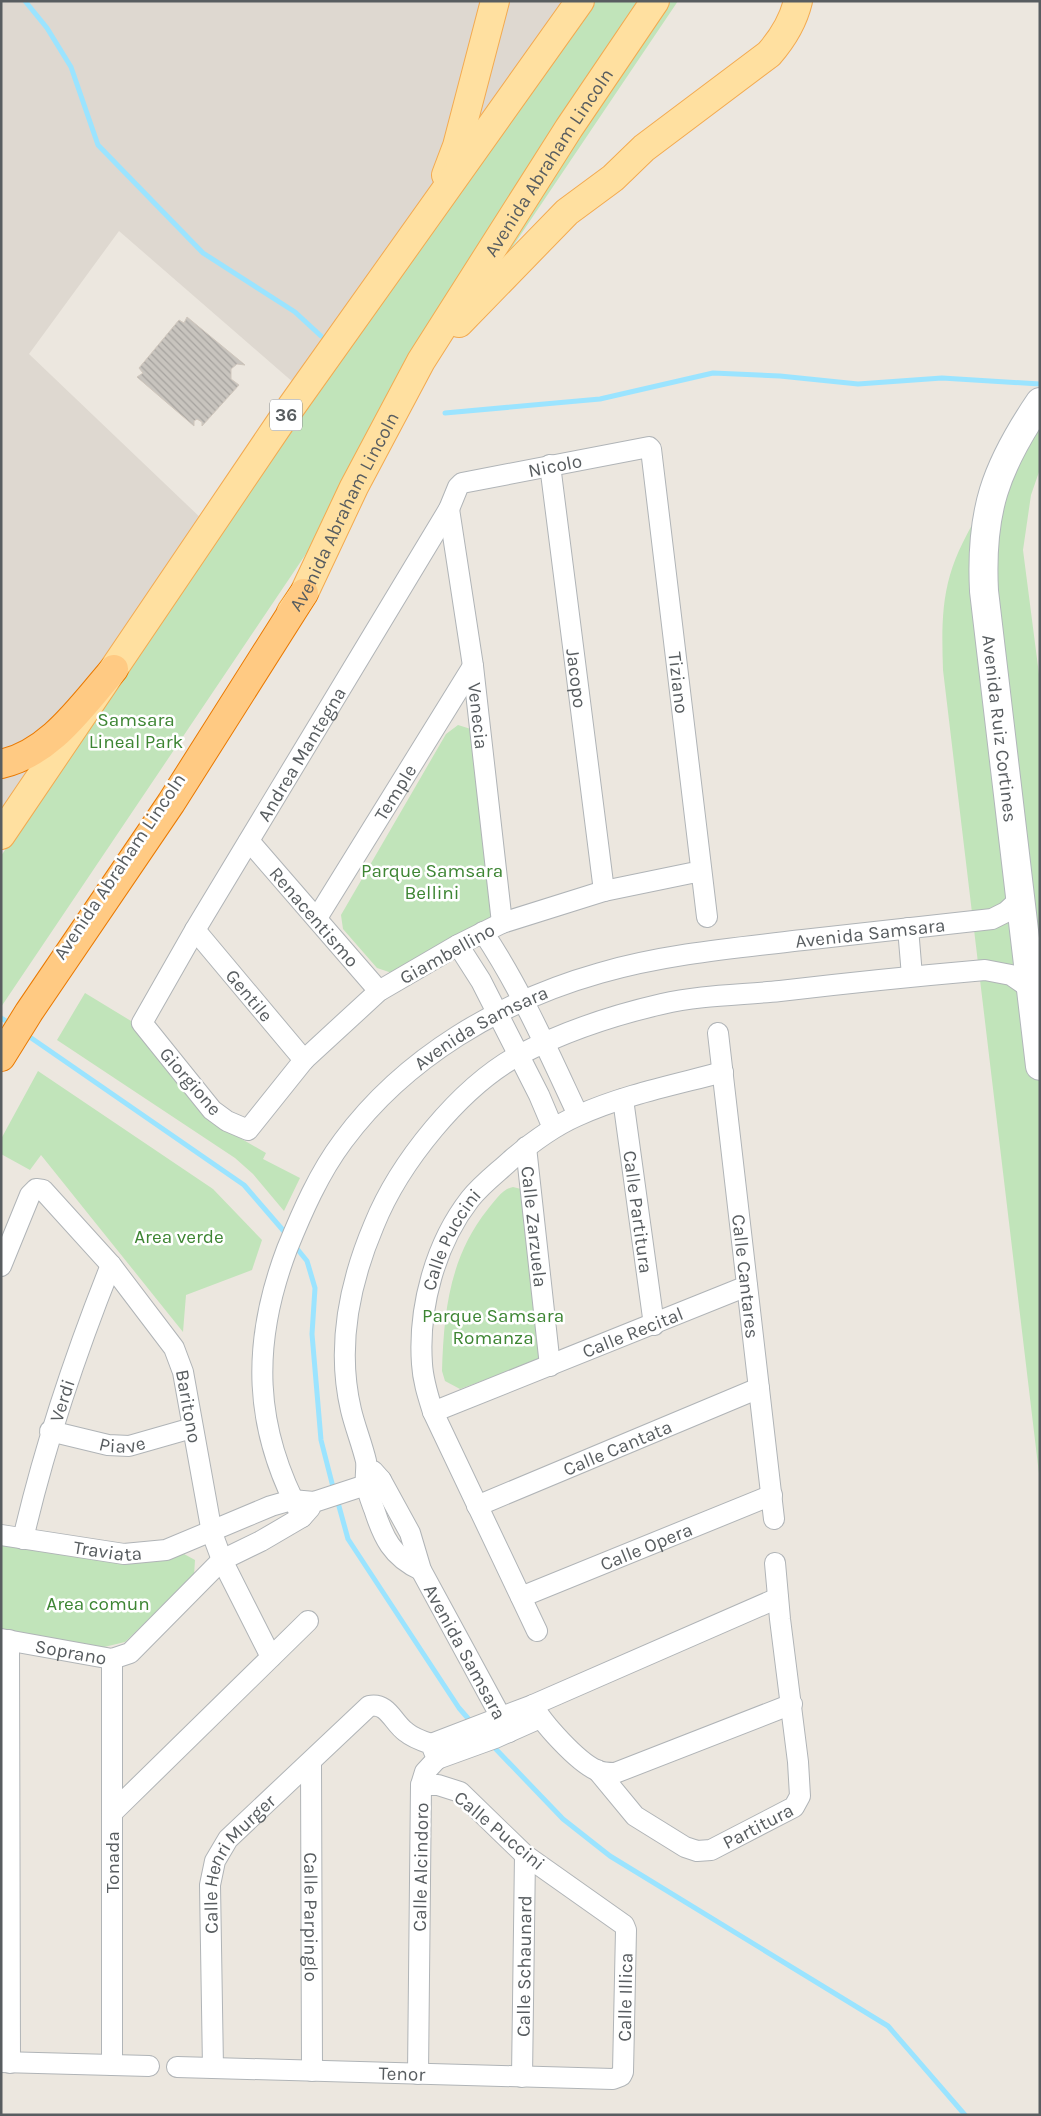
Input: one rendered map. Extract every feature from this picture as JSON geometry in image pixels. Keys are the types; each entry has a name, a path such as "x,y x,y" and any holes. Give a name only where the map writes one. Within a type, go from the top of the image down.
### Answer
{"highway":[{"path":"4,1045 171,803 304,593"},
{"path":"1,764 15,761 58,733 114,669"}],"main road":[{"path":"433,209 456,146 495,1"},
{"name":"36","path":"1,835 284,418 580,1"},
{"name":"Avenida Abraham Lincoln","path":"4,1045 30,998 304,593 354,487 421,361 569,128 655,1"},
{"path":"421,361 568,212 613,178 644,148 769,54 784,36 795,14 798,1"},
{"name":"Avenida Ruiz Cortines","path":"1040,402 1024,424 994,488 985,519 982,554 984,591 1019,900 1032,989 1040,1066"}],"street":[{"name":"Nicolo","path":"458,487 462,483 550,465 648,447 651,449"},
{"name":"Tiziano","path":"651,449 707,917"},
{"name":"Jacopo","path":"550,465 604,891"},
{"name":"Andrea Mantegna","path":"143,1021 195,930 449,509 458,487"},
{"name":"Venecia","path":"449,509 473,666 502,923"},
{"name":"Temple","path":"317,918 473,666"},
{"name":"Renacentismo","path":"249,841 379,991"},
{"name":"Giambellino","path":"249,1130 304,1060 379,991 458,945 502,923 604,891 701,871"},
{"name":"Avenida Samsara","path":"303,1506 283,1479 269,1434 262,1396 261,1366 266,1319 271,1297 290,1244 331,1159 344,1139 394,1084 448,1043 496,1013 524,1000 600,973 696,952 992,919 1006,912 1019,900"},
{"path":"908,928 912,976"},
{"name":"Gentile","path":"195,930 304,1060"},
{"path":"483,932 524,1000 578,1116"},
{"path":"458,945 478,976 519,1055 553,1128"},
{"name":"Avenida Samsara","path":"498,1727 421,1570 408,1564 388,1546 373,1482 348,1398 344,1342 351,1294 368,1238 389,1191 427,1138 482,1082 519,1055 606,1020 663,1004 912,976 994,970 1011,976 1032,989"},
{"name":"Giorgione","path":"143,1021 212,1110 227,1121 249,1130"},
{"name":"Calle Cantares","path":"718,1033 774,1519"},
{"name":"Calle Puccini","path":"537,1632 433,1412 425,1385 422,1338 425,1304 435,1267 444,1241 470,1199 484,1183 526,1147 553,1128 578,1116 623,1099 723,1072"},
{"name":"Calle Partitura","path":"623,1099 654,1325"},
{"name":"Calle Zarzuela","path":"526,1147 550,1366"},
{"name":"Baritono","path":"1,1266 30,1195 36,1189 43,1190 111,1265 178,1355 183,1372 212,1533 222,1560 271,1656"},
{"name":"Verdi","path":"23,1538 50,1431 78,1347 111,1265"},
{"name":"Calle Recital","path":"433,1412 748,1286"},
{"name":"Calle Cantata","path":"477,1506 759,1388"},
{"name":"Piave","path":"50,1431 108,1445 129,1446 192,1428"},
{"path":"303,1506 373,1482"},
{"name":"Calle Opera","path":"521,1597 772,1495"},
{"name":"Traviata","path":"1,1535 98,1551 138,1554 166,1550 212,1533 251,1514 303,1506"},
{"name":"Soprano","path":"5,1640 112,1659 130,1653 222,1560 261,1541 303,1506"},
{"name":"Partitura","path":"597,1770 635,1816 685,1847 697,1851 711,1850 794,1807 799,1801 792,1704 775,1563"},
{"path":"434,1752 536,1711 778,1598"},
{"path":"112,1813 308,1620"},
{"path":"5,1640 6,2062 149,2066"},
{"name":"Tonada","path":"112,1659 112,2065"},
{"path":"536,1711 586,1764 597,1770 615,1773 792,1704"},
{"name":"Calle Henri Murger","path":"213,2068 210,1885 215,1861 228,1839 369,1706 383,1707 403,1730 434,1752"},
{"name":"Calle Alcindoro","path":"418,2074 421,1785 434,1752"},
{"name":"Calle Parpinglo","path":"311,1762 312,2071"},
{"name":"Calle Puccini","path":"421,1785 438,1784 460,1792 525,1855 623,1923"},
{"name":"Calle Schaunard","path":"522,2077 525,1855"},
{"name":"Calle Illica","path":"623,1923 626,1930 623,2072"},
{"name":"Tenor","path":"177,2067 613,2079 621,2076 623,2072"}],"shaded area":[{"path":"1,1 568,1 302,390 119,231 29,354 206,523 1,826"}],"green space":[{"name":"Samsara Lineal Park","path":"588,1 678,1 1,1007 1,856 99,707"},
{"path":"1040,419 1040,469 1031,495 1023,550 1040,682 1040,1482 943,670 942,634 947,587 966,536 990,495"},
{"name":"Parque Samsara Bellini","path":"458,725 474,730 498,900 491,919 392,973 377,968 343,929 341,915 446,734"},
{"path":"85,993 136,1024 233,1134 266,1153 263,1159 300,1178 284,1211 253,1174 235,1158 57,1040"},
{"name":"Area verde","path":"38,1071 213,1189 262,1240 252,1270 186,1295 183,1332 41,1155 30,1170 1,1154 1,1139"},
{"name":"Parque Samsara Romanza","path":"513,1187 521,1189 546,1351 538,1360 460,1389 445,1381 442,1371 447,1307 451,1286 457,1266 475,1228 499,1196 505,1190"},
{"name":"Area comun","path":"1,1544 135,1563 184,1554 195,1560 194,1576 125,1642 100,1648 1,1630"}],"building":[{"path":"187,317 245,365 237,364 231,369 231,379 239,385 202,426 202,422 197,419 194,421 194,426 137,377 143,373 139,368 179,320 184,323"}],"waterway":[{"path":"25,1 47,28 71,67 98,145 203,253 295,312 321,336"},
{"path":"445,413 600,399 713,373 780,376 858,384 942,378 1040,384"},
{"path":"1,1018 11,1024"},
{"path":"24,1033 244,1185 288,1236"},
{"path":"294,1245 307,1261 315,1288 312,1334 321,1440 334,1491"},
{"path":"337,1499 348,1539 459,1708 472,1723"},
{"path":"491,1744 563,1819 610,1856 888,2026 965,2115"}]}
